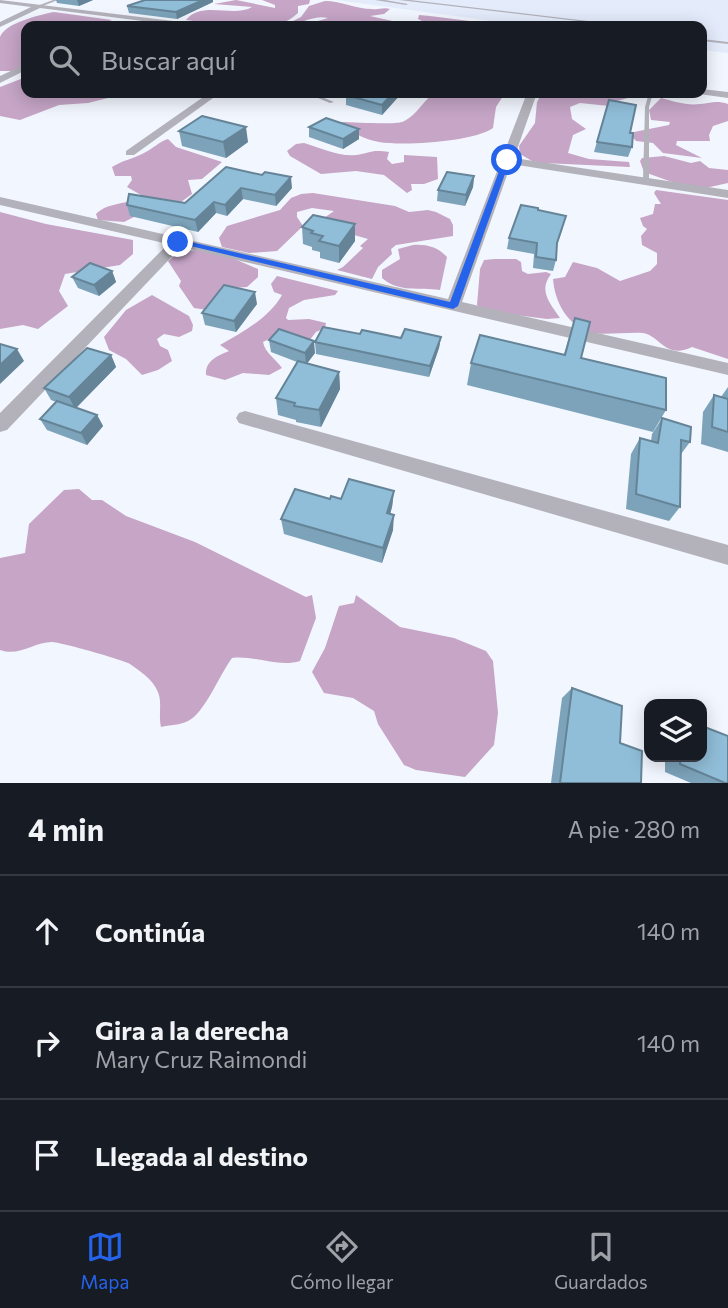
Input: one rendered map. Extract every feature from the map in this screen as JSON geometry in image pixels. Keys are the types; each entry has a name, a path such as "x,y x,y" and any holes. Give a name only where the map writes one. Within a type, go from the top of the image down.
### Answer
{"street":[{"path":"0,1 157,21"},
{"path":"0,25 39,6"},
{"path":"116,21 124,17"},
{"path":"1,79 21,69"},
{"path":"707,93 728,95"},
{"path":"130,153 208,98"},
{"path":"453,306 530,98"},
{"path":"507,160 728,194"},
{"path":"0,201 728,369"},
{"path":"0,425 178,242"},
{"path":"245,418 728,555"}],"lane":[{"path":"39,6 56,0"},
{"path":"377,0 549,21"},
{"path":"401,0 584,21"},
{"path":"707,38 728,40"},
{"path":"321,98 332,102"},
{"path":"646,181 650,98"}],"shaded area":[{"path":"236,0 275,8 275,5 262,0 310,0 309,4 298,6 298,13 287,21 186,20 200,11 236,11 252,7 214,4"},
{"path":"336,0 728,0 728,53 707,51 707,21 492,21"},
{"path":"325,1 366,9 385,8 390,9 384,14 370,16 392,21 318,21 328,18 322,17 293,21 301,17 309,6"},
{"path":"54,12 112,20 21,21"},
{"path":"419,15 468,21 422,21 418,19"},
{"path":"21,21 21,66 14,71 0,71 0,37 8,28"},
{"path":"21,79 21,98 108,98 88,103 59,105 20,120 0,116 0,87"},
{"path":"502,98 496,107 493,128 455,140 421,143 379,142 358,135 341,122 402,122 427,100"},
{"path":"539,98 629,98 609,106 580,103 570,107 572,119 586,129 573,135 568,153 589,159 629,162 630,167 543,163 532,161 520,154 519,146 535,123"},
{"path":"661,98 690,104 728,104 728,121 713,126 709,135 710,141 677,141 676,145 702,158 663,153 653,143 636,141 629,133 669,125 670,122 651,120 649,110"},
{"path":"168,139 176,147 222,162 202,179 188,180 192,194 181,202 124,222 98,220 96,214 101,210 141,195 127,187 132,180 131,176 115,176 112,167"},
{"path":"304,143 343,155 389,152 387,159 392,164 404,162 404,155 437,157 438,179 424,184 411,184 412,190 407,193 384,175 356,171 321,174 290,156 287,151 296,144"},
{"path":"664,156 691,163 700,161 709,168 728,170 728,183 710,187 686,187 644,172 640,161 642,158"},
{"path":"656,190 728,200 728,359 692,347 676,351 669,349 643,333 593,333 570,320 560,305 553,279 565,277 573,262 597,268 620,281 650,271 657,264 657,253 642,245 641,236 647,229 640,218 653,214 655,204 661,204 654,193"},
{"path":"313,193 395,206 409,212 436,212 450,219 453,236 396,245 372,279 337,270 363,248 360,246 368,239 354,235 324,218 334,211 312,208 297,212 303,226 277,251 249,253 222,247 219,238 227,226 280,210 291,198"},
{"path":"0,212 46,224 133,240 133,254 120,265 65,274 59,291 68,306 38,329 23,325 0,329"},
{"path":"413,245 432,247 447,257 440,290 402,288 382,278 382,270 400,259 398,249"},
{"path":"196,250 230,257 258,269 258,277 247,287 232,288 207,310 194,308 179,286 181,281 168,261 179,252"},
{"path":"516,259 521,262 522,271 528,274 551,274 545,291 560,318 547,319 485,311 477,305 480,269 484,260"},
{"path":"277,276 338,291 335,295 304,300 289,308 286,318 288,320 309,319 326,323 325,328 316,332 309,341 275,336 263,342 268,353 282,368 269,375 243,373 225,380 206,375 207,366 216,357 229,351 220,345 255,324 277,303 282,295 274,292 271,284"},
{"path":"152,295 189,316 193,325 192,331 179,337 164,334 157,339 160,346 168,350 172,361 158,370 142,375 126,359 109,350 104,337 126,310"},
{"path":"79,489 92,500 102,500 126,516 195,542 306,597 312,595 316,618 300,661 283,663 232,658 194,717 182,723 161,727 157,690 142,672 130,664 52,642 14,652 0,650 0,558 25,553 29,524 64,490"},
{"path":"356,595 400,627 454,638 486,651 493,661 498,713 494,745 465,777 416,770 404,765 378,724 374,711 353,698 324,693 312,672 325,648 339,606 354,603"}],"building":[{"path":"145,0 203,0 176,12 127,6"},
{"path":"357,98 388,98 382,105"},
{"path":"609,100 636,105 630,133 633,133 632,147 597,142"},
{"path":"202,116 246,127 223,142 179,131"},
{"path":"326,118 359,129 343,139 309,127"},
{"path":"226,167 262,175 265,172 291,177 275,195 241,188 225,205 214,202 195,220 127,205 129,194 185,203"},
{"path":"447,172 474,176 466,195 438,190"},
{"path":"521,205 566,216 557,243 556,260 536,257 537,243 509,238"},
{"path":"313,215 355,224 339,246 319,241 323,236 302,227"},
{"path":"90,263 112,271 94,285 72,277"},
{"path":"224,285 255,292 234,321 202,313"},
{"path":"575,318 590,322 581,358 666,378 666,410 471,363 480,335 565,355"},
{"path":"323,327 360,334 362,330 401,338 405,329 441,337 430,366 315,342"},
{"path":"279,329 314,341 305,353 269,340"},
{"path":"0,344 17,349 0,365"},
{"path":"87,348 111,355 69,397 44,388"},
{"path":"298,361 339,372 319,410 294,406 295,403 276,398"},
{"path":"714,395 728,399 728,432 712,427"},
{"path":"57,401 97,415 81,433 40,419"},
{"path":"662,418 691,427 690,442 681,440 680,507 636,494 640,438 658,443"},
{"path":"349,479 394,491 387,513 394,515 383,548 281,519 295,489 330,499 331,496 341,499"},
{"path":"572,688 622,706 620,743 642,751 641,783 560,783"},
{"path":"707,728 728,736 728,783 680,764 707,762"}],"route":[{"path":"178,242 453,306 507,160"}]}
